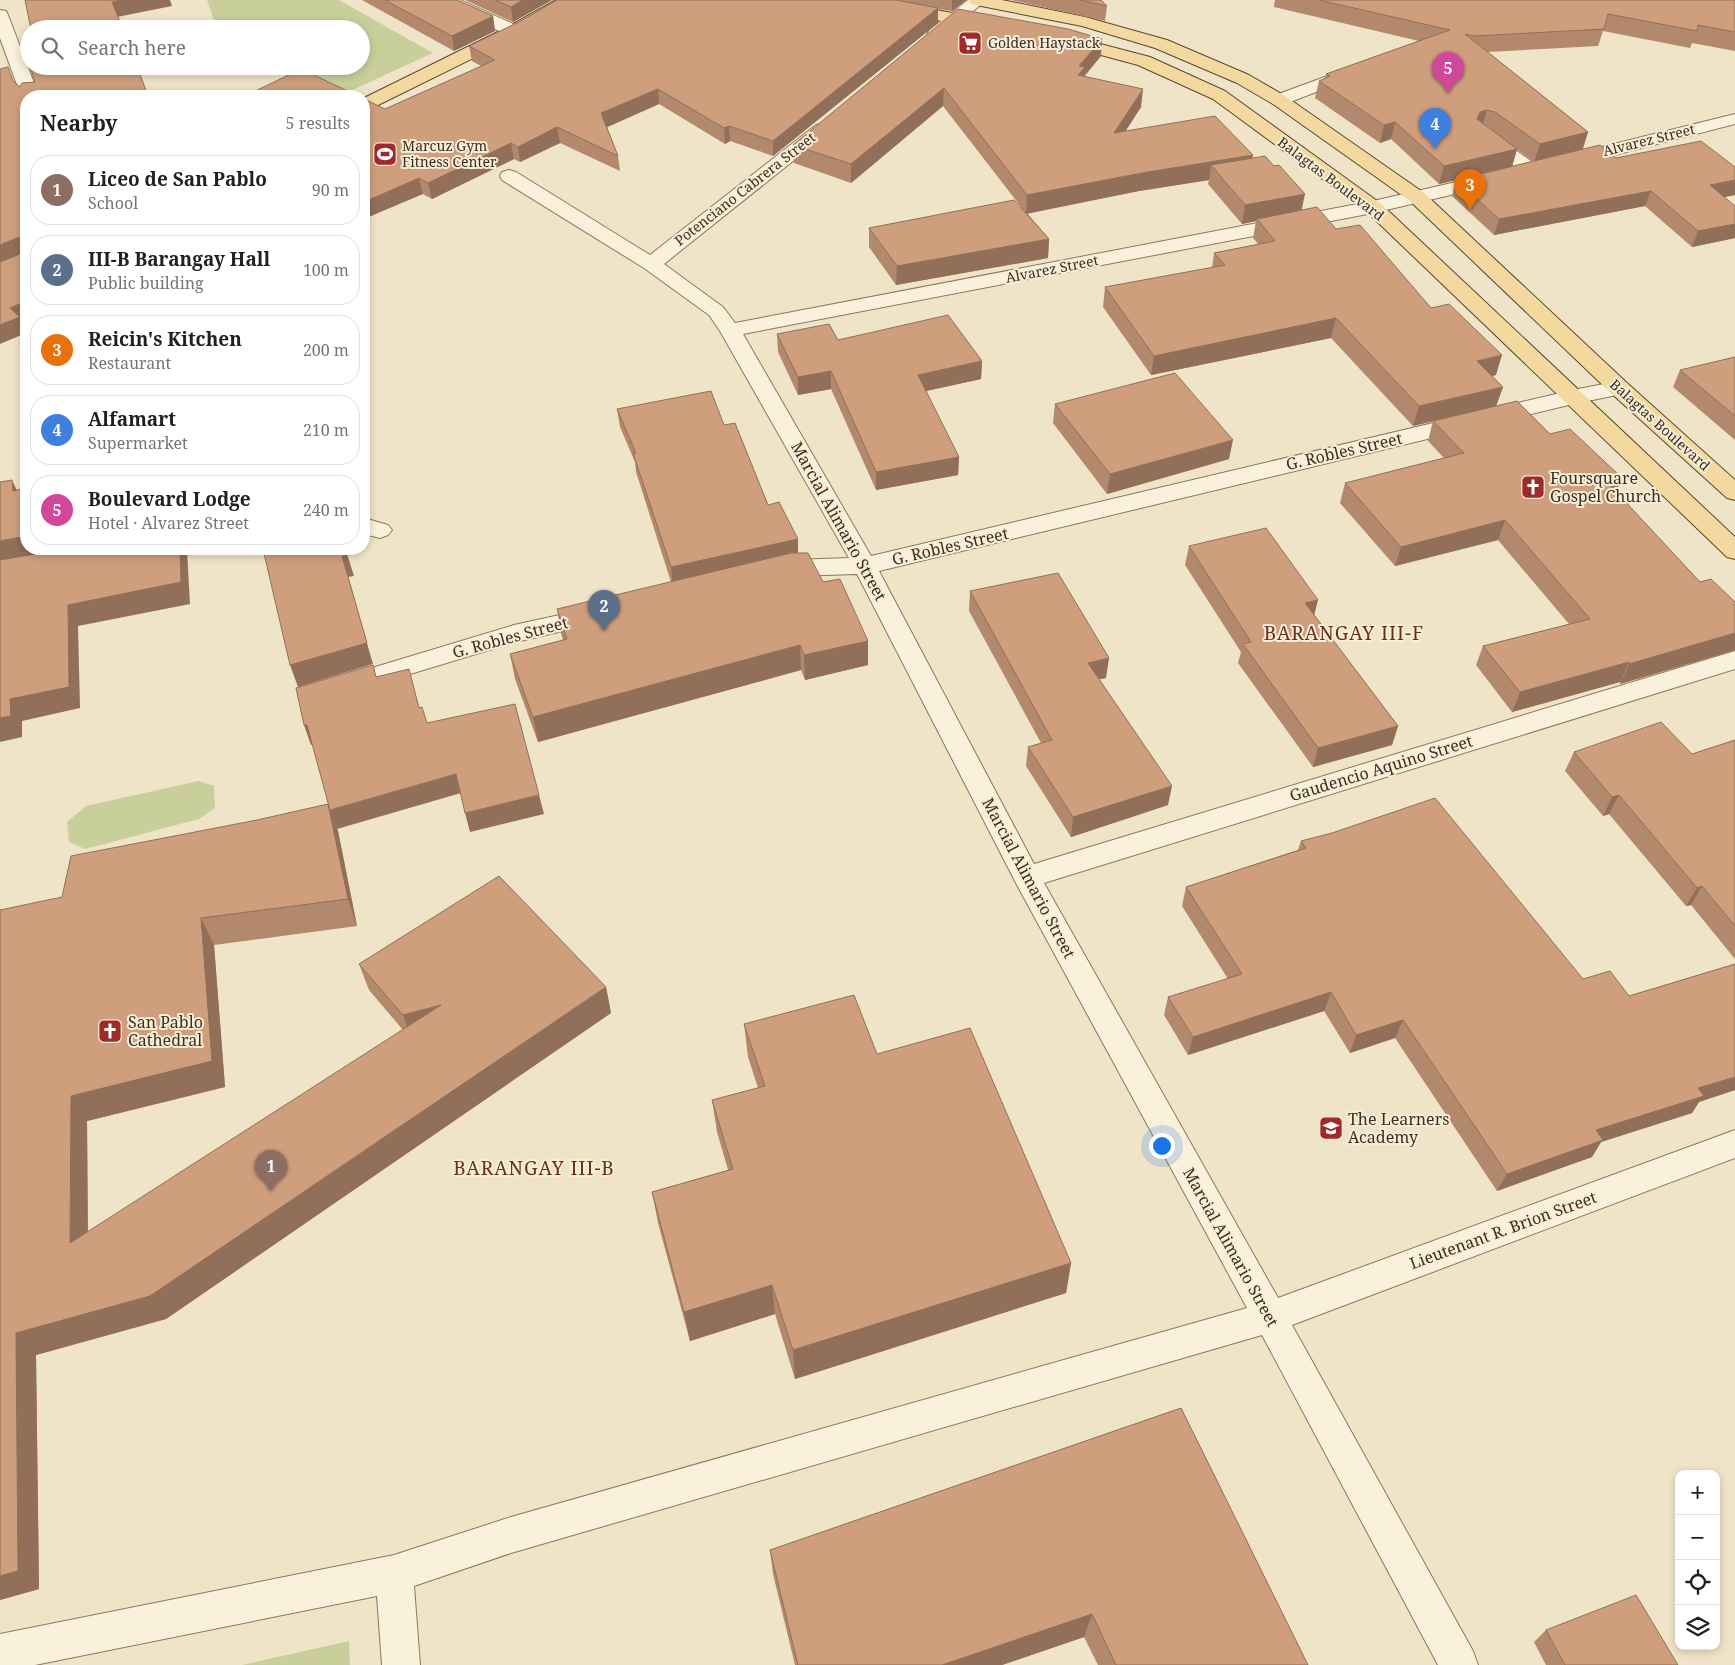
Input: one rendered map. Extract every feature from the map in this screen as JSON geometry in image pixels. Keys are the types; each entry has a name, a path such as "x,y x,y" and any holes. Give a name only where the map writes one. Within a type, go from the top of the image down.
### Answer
{"main road":[{"path":"370,102 514,31 568,0"},
{"path":"854,0 1002,28"},
{"name":"Balagtas Boulevard","path":"977,0 1085,22 1160,44 1243,79 1279,100 1417,197 1619,388 1735,493"},
{"name":"Balagtas Boulevard","path":"1050,37 1144,61 1218,94 1373,207 1735,551"}],"street":[{"path":"446,0 514,31"},
{"path":"925,44 977,0"},
{"path":"0,15 20,69"},
{"path":"1279,100 1352,72 1364,61"},
{"path":"22,75 28,90"},
{"name":"Alvarez Street","path":"730,330 1373,207 1735,119"},
{"name":"Potenciano Cabrera Street","path":"651,264 834,120"},
{"path":"1483,135 1530,170"},
{"name":"Marcial Alimario Street","path":"509,176 651,264 716,311 730,330 865,566 1027,877 1270,1317 1459,1665"},
{"name":"G. Robles Street","path":"754,578 792,568 865,566 1573,396 1619,388"},
{"name":"G. Robles Street","path":"317,693 514,634 620,609"},
{"name":"Gaudencio Aquino Street","path":"1027,877 1735,660"},
{"name":"Lieutenant R. Brion Street","path":"0,1653 394,1574 511,1535 1160,1350 1270,1317 1735,1144"},
{"path":"394,1574 401,1665"}],"green space":[{"path":"207,0 339,0 433,53 352,90 320,90 290,75 370,75 370,20 214,20"},
{"path":"198,781 214,786 215,808 199,819 85,849 69,842 67,822 86,806"},
{"path":"349,1641 350,1665 242,1665"}],"building":[{"path":"25,0 121,0 112,2 119,20 29,20"},
{"path":"385,0 457,0 493,16 452,36"},
{"path":"495,0 523,0 511,7"},
{"path":"557,0 896,0 938,8 773,141 729,126 724,128 658,89 601,113 618,156 557,127 518,147 511,143 428,183 419,178 370,199 370,102 385,109 495,60 469,46 519,22"},
{"path":"1080,0 1101,0 1107,6"},
{"path":"1319,0 1735,0 1735,32 1698,25 1697,31 1608,14 1604,29 1475,36 1465,34 1588,132 1540,144 1495,112 1487,110 1480,112 1477,119 1517,149 1444,166 1395,122 1384,125 1319,81 1330,76 1326,74 1450,30"},
{"path":"958,9 1068,29 1102,39 1079,66 1085,67 1078,75 1143,89 1114,133 1215,116 1253,155 1142,173 1027,195 944,88 851,164 793,145"},
{"path":"8,67 13,81 20,87 22,83 35,82 33,75 140,75 146,90 20,90 20,238 0,245 0,69"},
{"path":"289,75 314,75 345,90 257,90"},
{"path":"1701,141 1735,167 1735,180 1710,185 1735,206 1735,224 1698,231 1651,191 1499,219 1456,180 1600,145 1616,158"},
{"path":"1265,156 1274,166 1279,165 1305,194 1245,205 1211,165"},
{"path":"1014,200 1049,239 897,266 869,228"},
{"path":"1317,207 1336,229 1360,225 1431,308 1449,304 1502,355 1477,361 1503,387 1419,406 1336,318 1154,356 1105,287 1225,265 1214,253 1275,241 1257,219"},
{"path":"20,254 20,304 10,308 20,317 0,325 0,262"},
{"path":"948,315 982,361 918,375 959,457 876,472 831,371 798,377 777,334 829,324 838,340"},
{"path":"1735,357 1735,416 1680,370"},
{"path":"1175,373 1233,440 1110,474 1055,404"},
{"path":"711,391 724,425 735,423 768,505 779,502 798,539 671,567 633,453 636,453 617,409"},
{"path":"1517,401 1550,434 1570,429 1622,478 1607,482 1700,582 1711,579 1735,602 1735,633 1629,664 1629,662 1520,692 1483,646 1590,619 1505,520 1401,547 1345,483 1464,453 1433,421"},
{"path":"12,480 13,491 20,489 20,537 0,541 0,482"},
{"path":"1266,528 1318,600 1305,603 1398,726 1318,748 1243,644 1251,642 1189,546"},
{"path":"791,553 808,553 823,582 840,579 868,641 804,655 800,645 533,717 510,654 567,639 557,609"},
{"path":"30,555 180,555 181,582 68,605 69,687 10,699 11,716 0,718 0,560"},
{"path":"264,555 344,555 342,556 367,643 290,665"},
{"path":"1058,573 1109,658 1088,663 1172,786 1073,817 1028,747 1052,740 970,591"},
{"path":"373,665 376,677 409,669 419,708 422,707 427,723 515,704 539,795 465,813 456,774 330,810 307,725 304,725 296,688"},
{"path":"1661,722 1692,754 1735,740 1735,926 1702,886 1697,888 1619,795 1612,797 1574,752"},
{"path":"1435,798 1583,979 1610,971 1629,996 1735,964 1735,1077 1698,1088 1704,1096 1596,1130 1603,1140 1507,1174 1403,1020 1356,1035 1331,992 1193,1037 1168,997 1242,974 1186,887 1306,848 1301,841 1332,833"},
{"path":"328,804 348,899 201,918 212,1061 71,1096 70,1243 441,1005 403,1015 359,964 499,876 606,987 150,1296 16,1333 18,1571 0,1576 0,910 62,897 71,856 257,820"},
{"path":"854,995 877,1054 970,1028 1071,1263 793,1350 772,1285 684,1312 652,1192 733,1169 712,1100 765,1086 744,1024"},
{"path":"1181,1408 1308,1665 1116,1665 1092,1614 942,1665 798,1665 770,1550"},
{"path":"1636,1595 1678,1665 1565,1665 1546,1630"}],"place":[{"name":"Golden Haystack","path":"970,43"},
{"name":"Boulevard Lodge","path":"1448,93"},
{"name":"Alfamart","path":"1435,149"},
{"name":"Marcuz Gym Fitness Center","path":"385,154"},
{"name":"Reicin's Kitchen","path":"1470,210"},
{"name":"Foursquare Gospel Church","path":"1533,487"},
{"name":"III-B Barangay Hall","path":"604,631"},
{"name":"San Pablo Cathedral","path":"110,1031"},
{"name":"The Learners Academy","path":"1331,1128"},
{"name":"Liceo de San Pablo","path":"271,1191"}],"district":[{"name":"BARANGAY III-F","path":"1344,633"},
{"name":"BARANGAY III-B","path":"534,1168"}]}
